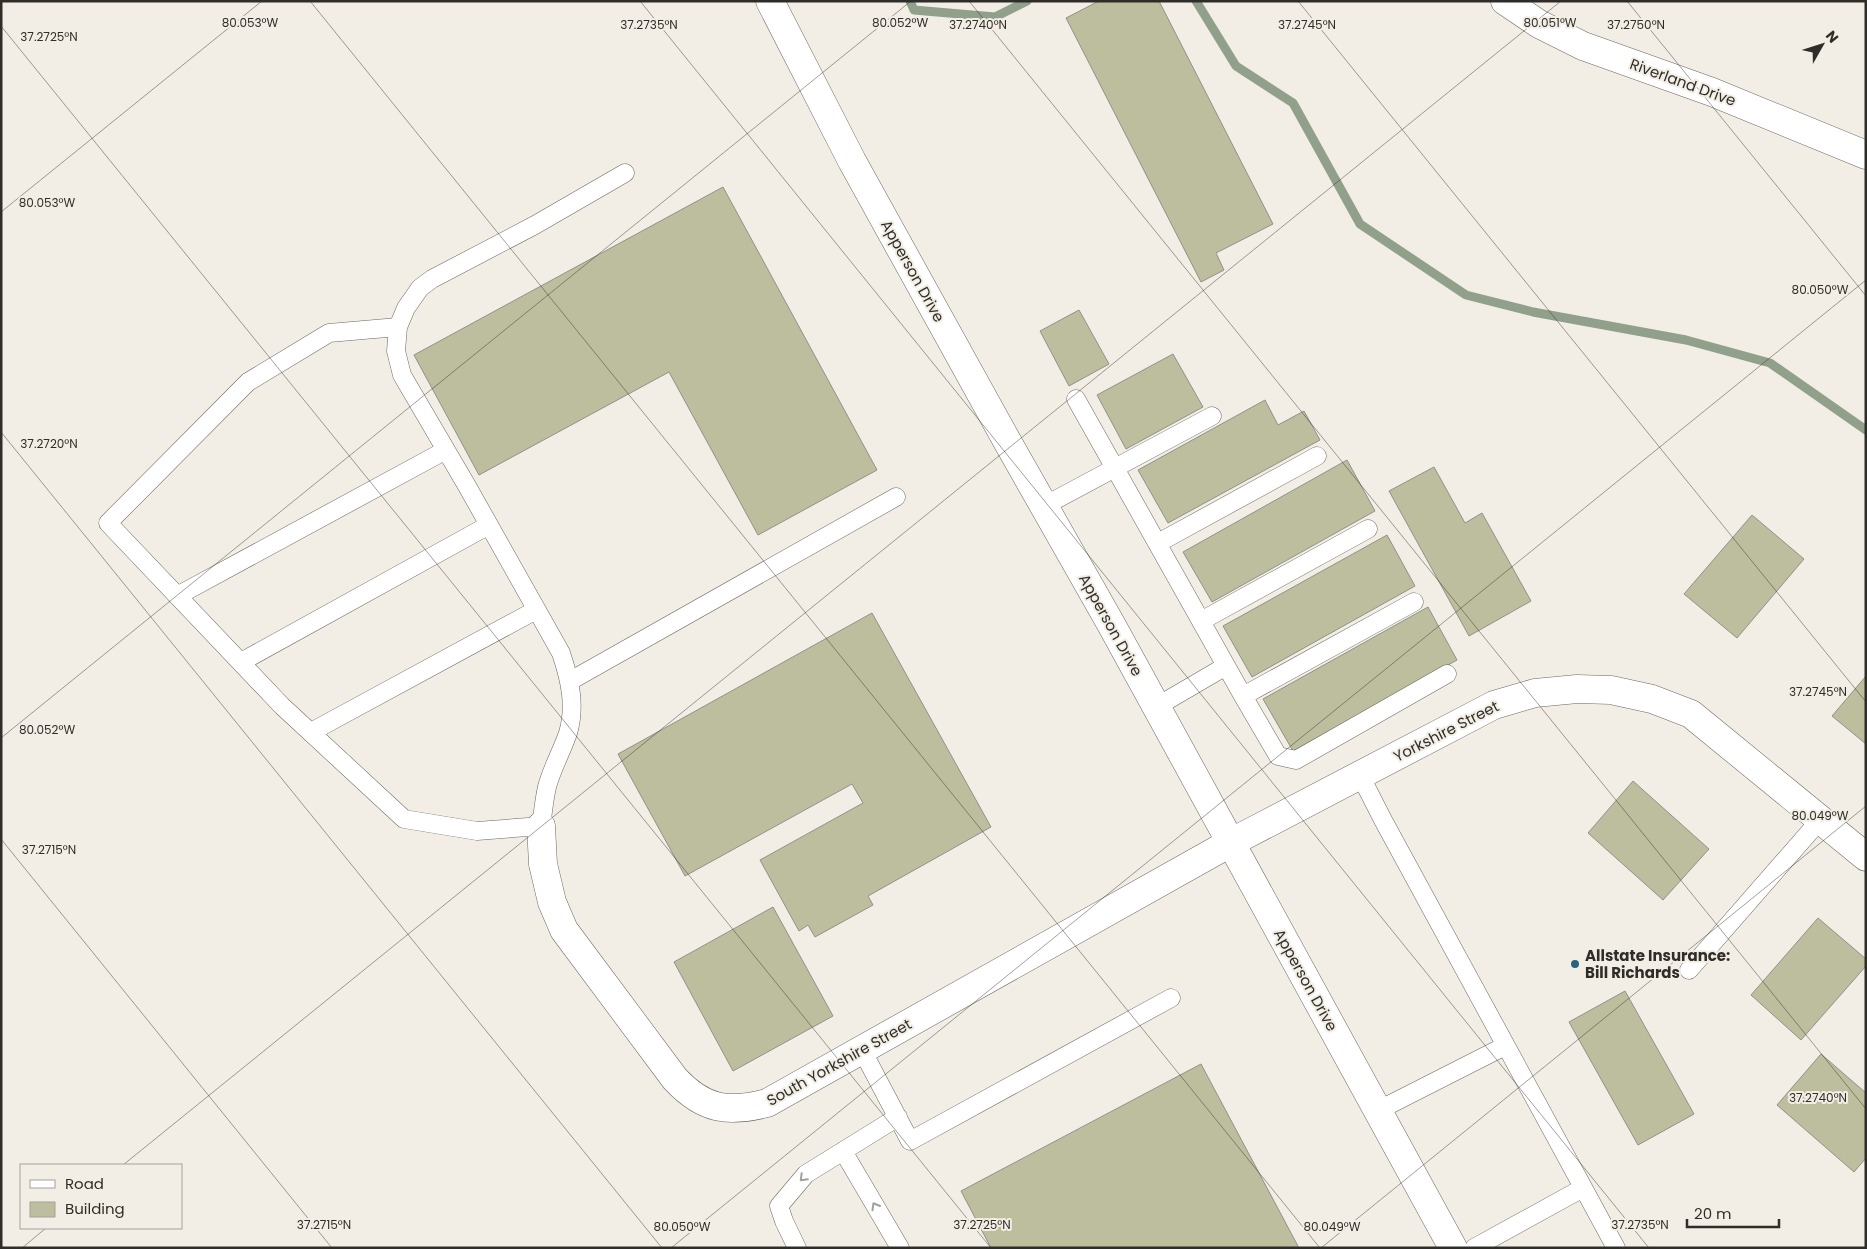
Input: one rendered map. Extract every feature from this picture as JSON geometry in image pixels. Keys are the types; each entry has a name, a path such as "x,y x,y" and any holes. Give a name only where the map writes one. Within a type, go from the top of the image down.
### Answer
{"street":[{"name":"Apperson Drive","path":"770,1 852,161 1156,707 1453,1248"},
{"name":"Riverland Drive","path":"1505,1 1539,24 1583,46 1712,92 1866,155"},
{"name":"Yorkshire Street","path":"1230,843 1494,705 1535,693 1577,689 1611,690 1652,699 1691,714 1866,857"},
{"name":"South Yorkshire Street","path":"541,826 543,864 552,902 564,930 685,1090 701,1100 724,1108 743,1109 767,1103 1230,843"}],"lane":[{"path":"398,327 329,334 248,382 108,523 282,706 404,819 477,831 541,826 547,788 568,732 572,703 570,681 561,653 402,375 396,351 398,327 406,308 420,288 432,279 625,173"},
{"path":"1076,399 1242,696 1278,756 1296,760 1447,674"},
{"path":"1044,506 1212,416"},
{"path":"177,596 446,450"},
{"path":"1158,543 1317,456"},
{"path":"570,681 896,496"},
{"path":"241,662 489,525"},
{"path":"1201,621 1368,529"},
{"path":"1242,696 1414,602"},
{"path":"311,732 536,610"},
{"path":"1156,707 1226,666"},
{"path":"1360,775 1616,1248"},
{"path":"1689,970 1820,820"},
{"path":"862,1050 910,1141 1171,998"},
{"path":"1377,1110 1505,1046"},
{"path":"797,1248 779,1206 806,1174 898,1117"},
{"path":"843,1151 900,1248"},
{"path":"1474,1248 1583,1188"}],"building":[{"path":"1099,1 1159,1 1273,224 1216,253 1224,270 1201,282 1066,18"},
{"path":"723,187 877,470 758,535 669,372 479,475 414,355"},
{"path":"1079,310 1109,364 1069,386 1040,331"},
{"path":"1173,354 1203,407 1126,449 1097,395"},
{"path":"1265,400 1278,425 1304,411 1320,440 1168,523 1138,470"},
{"path":"1347,460 1375,511 1212,602 1183,552"},
{"path":"1434,467 1465,523 1482,513 1531,601 1469,636 1389,491"},
{"path":"1752,515 1804,559 1737,638 1684,594"},
{"path":"1387,535 1415,586 1252,677 1223,626"},
{"path":"1428,607 1457,660 1293,751 1263,699"},
{"path":"872,613 991,827 868,896 873,905 815,937 808,925 799,931 760,860 863,803 852,784 685,876 618,754"},
{"path":"1866,676 1866,744 1832,716"},
{"path":"1633,781 1709,849 1663,900 1588,833"},
{"path":"773,907 833,1016 733,1071 674,962"},
{"path":"1818,918 1866,959 1866,966 1801,1040 1751,995"},
{"path":"1625,991 1694,1114 1638,1145 1569,1022"},
{"path":"1821,1054 1866,1093 1866,1158 1854,1172 1777,1105"},
{"path":"1201,1064 1299,1248 991,1248 961,1191"}],"waterway":[{"path":"910,1 914,10 995,17 1027,1"},
{"path":"1196,1 1236,66 1293,103 1360,224 1466,295 1533,312 1686,340 1770,363 1866,430"}],"place":[{"name":"Allstate Insurance: Bill Richards","path":"1575,964"}]}
